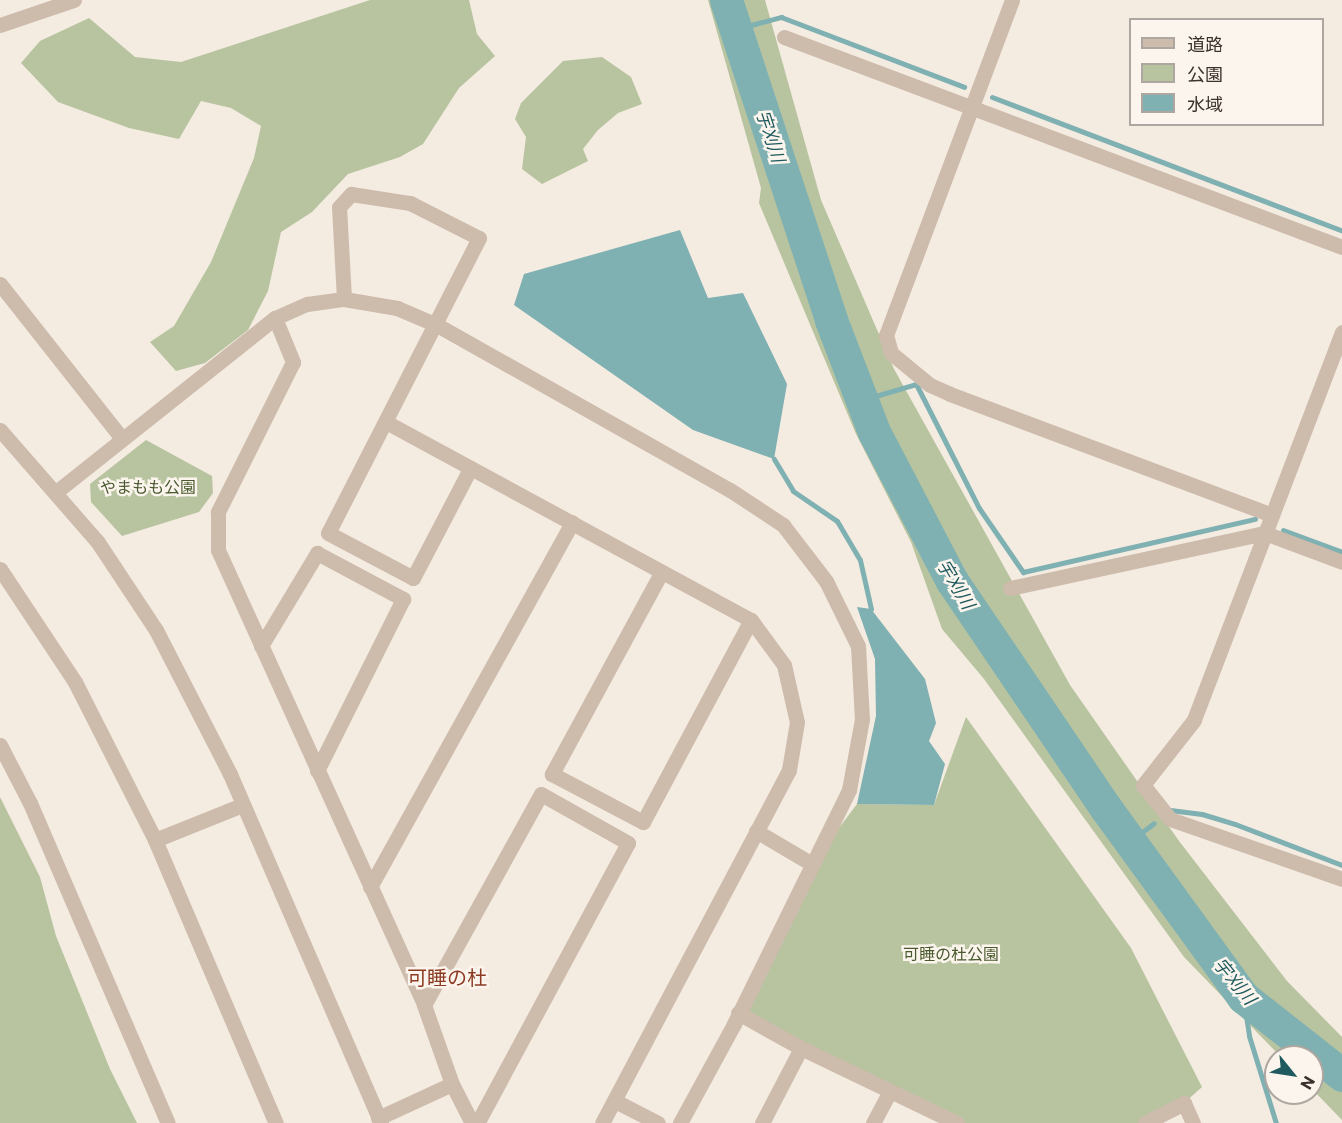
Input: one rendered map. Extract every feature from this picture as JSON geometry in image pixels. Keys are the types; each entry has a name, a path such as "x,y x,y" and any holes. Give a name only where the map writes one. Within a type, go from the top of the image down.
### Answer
{"street":[{"path":"0,25 74,0"},
{"path":"1012,0 886,335 891,353 930,385 951,394 1272,516"},
{"path":"784,37 971,110 1342,247"},
{"path":"344,299 339,207 351,194 410,203 479,238 437,325 328,532 413,578 470,470"},
{"path":"0,284 121,437"},
{"path":"56,492 121,437 275,318 307,304 344,299 397,308 437,325 730,490 783,525 826,581 858,646 862,719 849,790 738,1013 680,1123"},
{"path":"275,318 293,362 218,512 218,550 424,1005 452,1084 475,1123"},
{"path":"1342,332 1194,720 1143,785 1170,819 1342,879"},
{"path":"386,422 470,470 572,522 751,620 784,665 797,722 789,770 602,1123"},
{"path":"0,430 97,541 156,630 230,774 380,1120 452,1084"},
{"path":"370,887 572,522"},
{"path":"1010,588 1265,533 1342,562"},
{"path":"261,646 317,553 403,599 317,771"},
{"path":"0,569 75,682 155,840 276,1123"},
{"path":"662,573 552,774 643,822 751,620"},
{"path":"0,745 30,803 168,1123"},
{"path":"424,1005 541,794 628,843 475,1123"},
{"path":"155,840 242,805"},
{"path":"756,831 812,864"},
{"path":"738,1013 801,1048 957,1123"},
{"path":"762,1123 801,1048"},
{"path":"873,1123 890,1091"},
{"path":"615,1101 657,1123"},
{"path":"1145,1123 1184,1103 1193,1123"}],"green space":[{"path":"370,0 469,0 477,34 495,56 459,88 423,144 400,157 348,174 312,212 281,232 268,291 248,330 205,363 176,371 150,342 174,326 211,262 254,158 261,126 231,108 201,101 179,139 129,128 58,102 21,63 40,41 89,18 135,57 181,62"},
{"path":"708,0 765,0 821,200 894,369 1070,685 1179,841 1287,981 1342,1037 1342,1120 1324,1101 1324,1045 1269,1045 1184,957 984,679 942,629 911,542 856,434 759,203 761,188"},
{"path":"602,57 631,77 642,104 618,113 598,130 583,149 588,161 542,184 522,169 526,137 515,119 521,103 563,61"},
{"name":"やまもも公園","path":"146,440 212,476 213,493 199,512 122,536 91,502 90,484"},
{"name":"可睡の杜公園","path":"966,717 1131,948 1202,1087 1184,1103 1145,1123 957,1123 738,1013 812,864 857,804 934,805"},
{"path":"0,797 40,877 56,936 110,1069 137,1123 0,1123"}],"water":[{"path":"680,230 708,298 743,293 787,384 774,459 693,430 514,305 524,274"},
{"path":"857,607 871,609 925,679 936,723 929,741 945,764 934,805 857,804 876,716 875,659"}],"waterway":[{"name":"宇刈川","path":"726,0 831,320 874,432 952,581 1105,807 1243,997 1342,1075"},
{"path":"736,29 781,17 964,87"},
{"path":"992,97 1342,231"},
{"path":"862,400 916,384 979,508 1023,572 1255,519"},
{"path":"774,459 793,491 837,521 860,560 871,609"},
{"path":"1283,530 1342,552"},
{"path":"1170,810 1202,814 1235,824 1342,865"},
{"path":"1129,842 1154,823"},
{"path":"1243,997 1249,1036 1276,1123"}],"district":[{"name":"可睡の杜","path":"447,977"}]}
